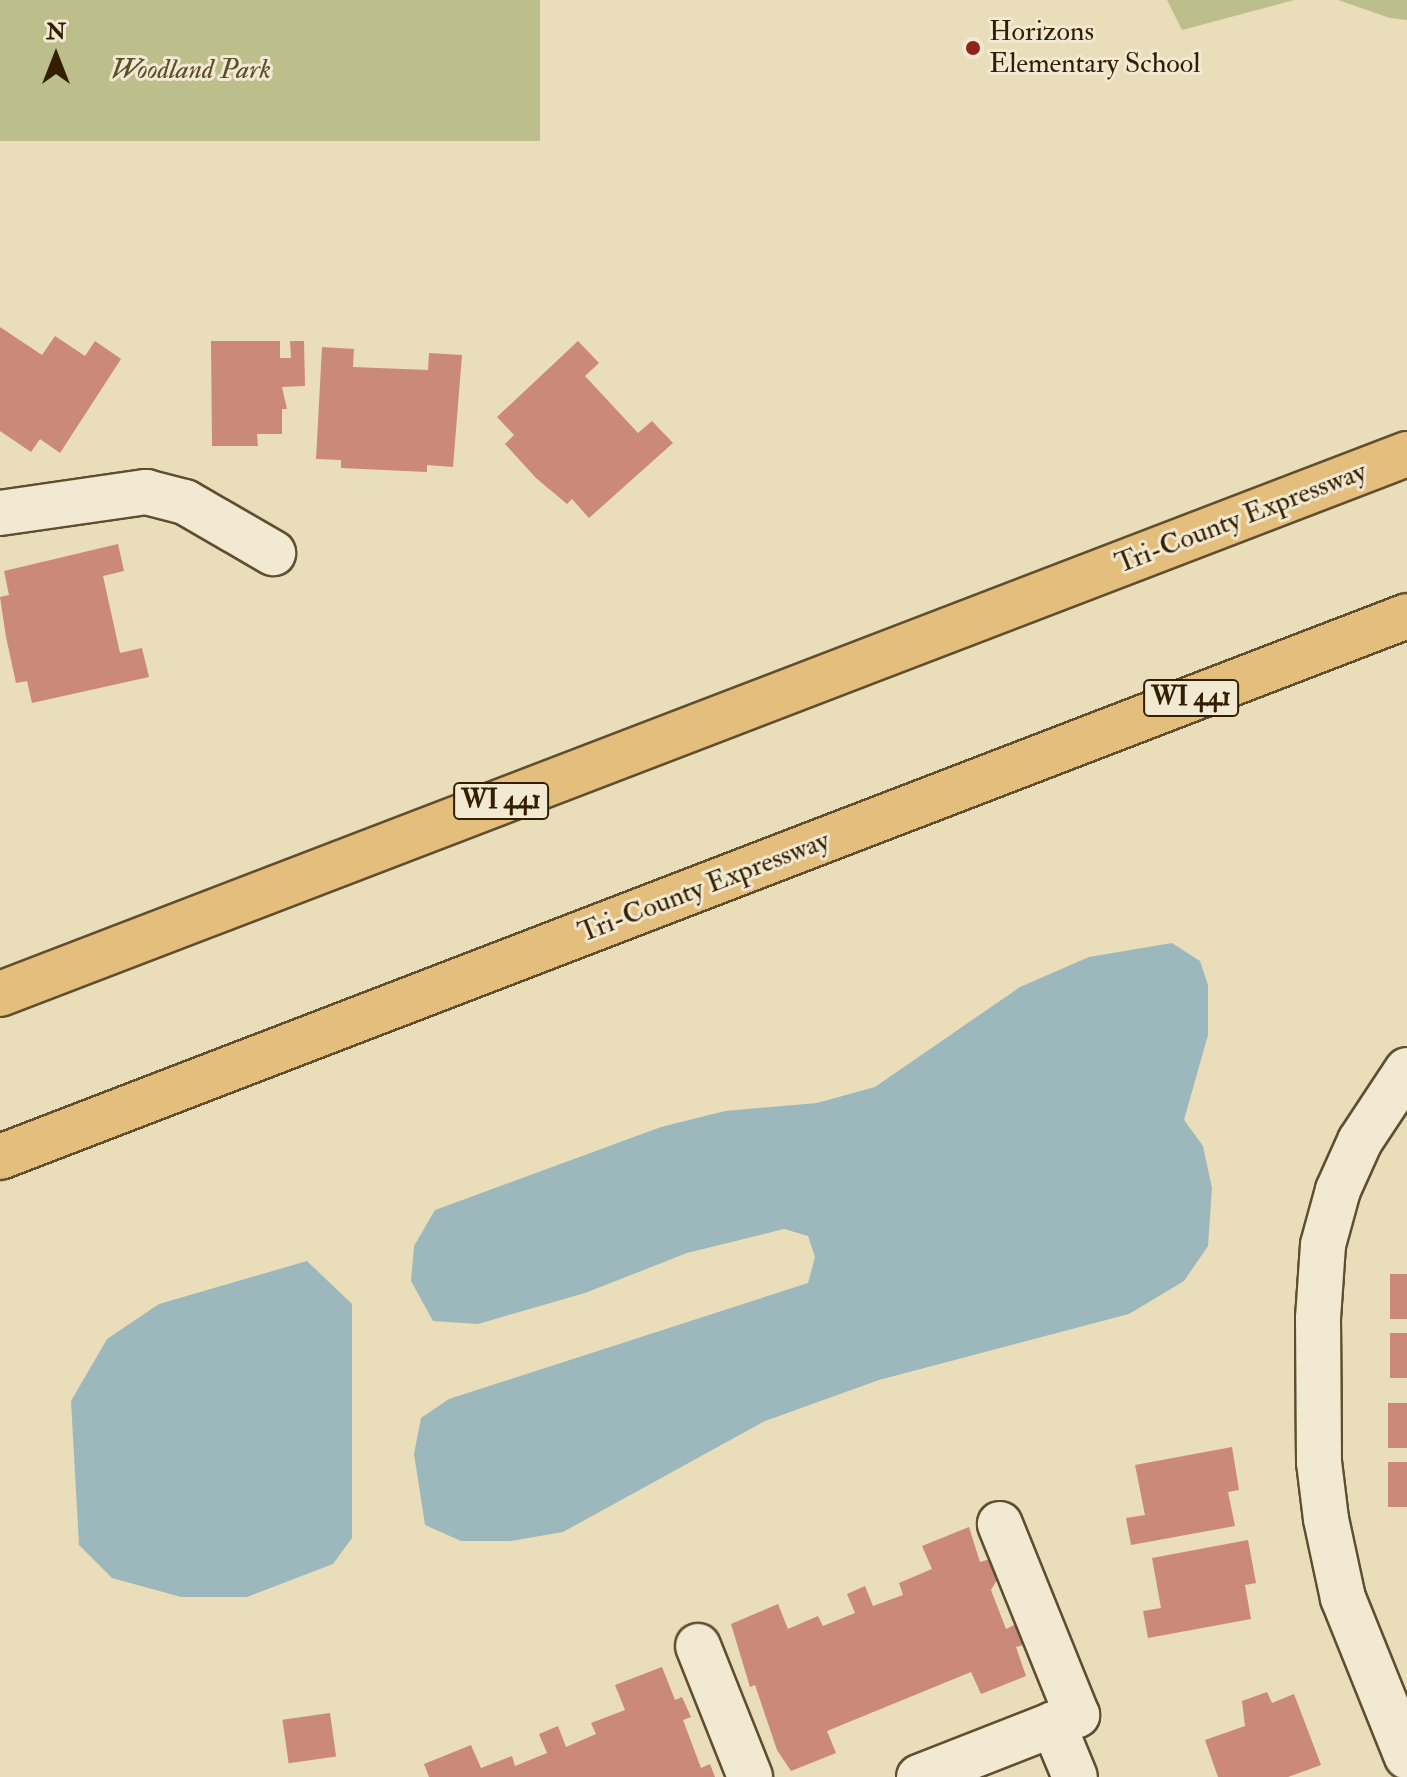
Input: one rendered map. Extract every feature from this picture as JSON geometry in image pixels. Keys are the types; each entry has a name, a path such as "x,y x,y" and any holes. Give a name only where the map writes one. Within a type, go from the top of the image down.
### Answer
{"highway":[{"name":"Tri-County Expressway","path":"0,994 1407,454"},
{"name":"Tri-County Expressway","path":"0,1157 1407,616"}],"street":[{"path":"0,513 104,494 146,492 185,502 273,553"},
{"path":"1407,1070 1360,1141 1338,1190 1323,1245 1318,1318 1319,1462 1326,1519 1343,1598 1407,1757"},
{"path":"919,1777 1077,1715 1000,1524"},
{"path":"698,1646 750,1777"},
{"path":"1053,1724 1075,1777"}],"green space":[{"name":"Woodland Park","path":"0,0 540,0 540,141 0,141"},
{"path":"1167,0 1294,0 1182,30"},
{"path":"1338,0 1407,0 1407,20 1390,18"}],"water":[{"path":"1172,943 1200,961 1208,985 1208,1035 1184,1120 1203,1146 1212,1188 1208,1246 1184,1281 1129,1314 879,1380 765,1421 563,1532 511,1541 461,1541 425,1525 414,1454 421,1418 449,1399 808,1283 815,1257 808,1236 784,1229 687,1253 585,1293 478,1324 433,1321 411,1281 414,1246 435,1210 661,1127 725,1111 817,1103 875,1087 1020,987 1089,957"},
{"path":"307,1261 352,1304 352,1538 333,1564 247,1597 181,1597 112,1578 79,1545 71,1401 107,1339 159,1304"}],"building":[{"path":"0,327 42,355 55,336 85,356 95,341 121,359 60,453 40,439 31,452 0,431"},
{"path":"211,341 280,341 280,358 291,358 290,341 304,341 305,386 282,387 287,409 282,409 282,434 257,434 258,446 212,446"},
{"path":"578,341 599,363 585,376 638,433 652,421 673,443 589,518 572,499 567,504 536,478 505,444 514,435 497,417"},
{"path":"322,347 354,349 353,367 428,370 429,353 462,355 453,467 427,465 427,472 341,468 341,460 316,459"},
{"path":"118,544 124,571 103,576 120,653 142,648 149,677 32,703 27,681 16,683 6,637 0,597 9,595 4,571"},
{"path":"1390,1274 1407,1274 1407,1319 1390,1319"},
{"path":"1390,1333 1407,1333 1407,1378 1390,1378"},
{"path":"1388,1403 1407,1403 1407,1448 1388,1448"},
{"path":"1232,1447 1239,1490 1228,1492 1235,1526 1131,1545 1126,1518 1145,1515 1135,1465"},
{"path":"1388,1462 1407,1462 1407,1507 1388,1507"},
{"path":"969,1527 980,1562 990,1559 997,1580 991,1590 1006,1629 1016,1624 1024,1645 1016,1647 1026,1676 981,1694 971,1672 827,1731 836,1753 791,1771 777,1750 755,1685 750,1687 731,1624 778,1604 788,1629 818,1616 823,1626 855,1613 847,1594 865,1586 873,1606 903,1595 899,1583 932,1569 922,1546"},
{"path":"1248,1540 1256,1583 1245,1585 1251,1619 1148,1638 1143,1611 1161,1608 1152,1558"},
{"path":"662,1667 675,1700 682,1697 691,1717 683,1720 701,1768 710,1764 715,1777 429,1777 424,1764 471,1745 481,1768 512,1756 515,1766 547,1753 539,1734 558,1726 566,1747 596,1734 591,1723 625,1710 615,1685"},
{"path":"1267,1692 1272,1703 1294,1694 1321,1765 1288,1777 1218,1777 1205,1740 1245,1726 1242,1701"},
{"path":"330,1713 336,1757 289,1763 282,1720"}],"place":[{"name":"Horizons Elementary School","path":"973,48"}]}
